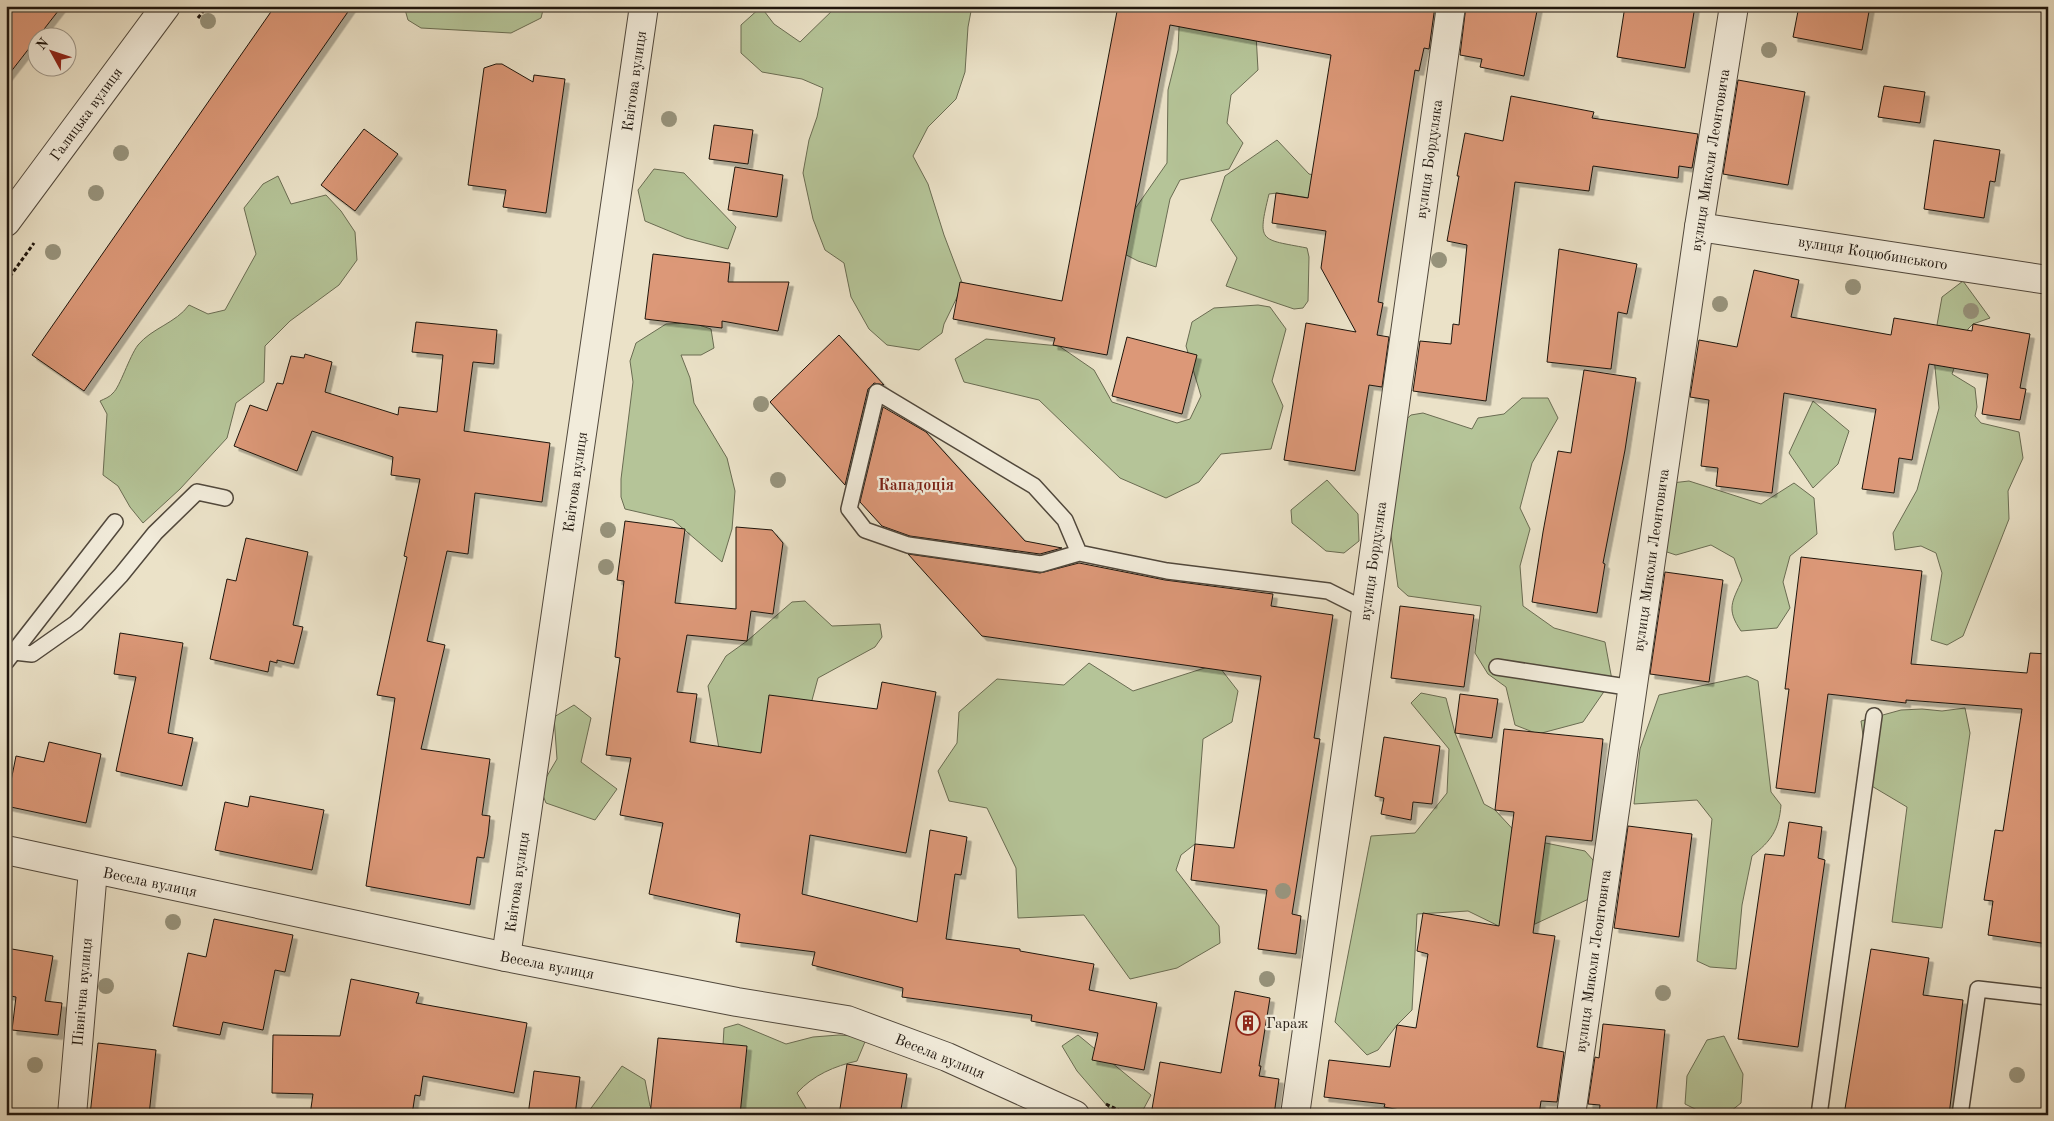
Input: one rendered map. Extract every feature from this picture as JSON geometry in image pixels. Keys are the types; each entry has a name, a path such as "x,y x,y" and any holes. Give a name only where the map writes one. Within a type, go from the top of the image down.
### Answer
{"street":[{"name":"Галицька вулиця","path":"6,222 166,6"},
{"name":"Квітова вулиця","path":"506,957 644,6"},
{"name":"вулиця Бордуляка","path":"1295,1115 1451,6"},
{"name":"вулиця Миколи Леонтовича","path":"1571,1115 1699,227 1734,6"},
{"name":"вулиця Коцюбинського","path":"1699,227 2048,280"},
{"name":"Весела вулиця","path":"6,850 92,870 506,957 737,1002 848,1020 947,1057 1075,1115"},
{"name":"Північна вулиця","path":"72,1115 92,870"}],"lane":[{"path":"1079,553 1066,520 1034,486 877,392 848,509 865,530 908,545 1041,564 1079,553 1166,571 1328,591 1366,610"},
{"path":"10,657 32,654 76,623 121,575 155,533 197,492 225,498"},
{"path":"10,657 115,522"},
{"path":"1497,667 1633,688"},
{"path":"1819,1115 1874,716"},
{"path":"1960,1115 1978,989 2048,997"}],"green space":[{"path":"404,6 544,6 541,18 511,33 421,28 408,20"},
{"path":"837,6 972,6 968,27 965,72 956,99 928,127 913,156 928,184 944,235 963,285 944,324 942,333 919,350 887,345 869,329 851,297 844,263 825,250 813,219 803,173 809,140 817,117 823,88 802,79 762,72 741,53 741,25 761,7 774,24 800,42"},
{"path":"1180,6 1256,34 1258,70 1231,95 1227,123 1243,143 1229,169 1180,180 1170,199 1156,267 1138,261 1109,246 1167,163 1168,90 1178,50"},
{"path":"1277,140 1309,174 1346,182 1316,199 1277,193 1269,194 1263,222 1263,230 1266,236 1280,243 1307,248 1309,257 1308,301 1303,308 1294,309 1226,286 1237,258 1211,220 1225,176"},
{"path":"654,169 684,173 736,227 728,249 686,238 645,221 638,190"},
{"path":"278,176 291,204 326,195 341,211 355,232 357,260 339,285 290,321 265,346 264,382 236,403 227,438 180,489 143,523 130,507 118,486 103,475 107,414 100,401 110,396 116,390 138,345 150,334 178,316 189,305 208,314 225,310 256,254 244,208 263,184"},
{"path":"1963,281 1990,318 1973,324 1968,329 1952,374 1975,388 1977,407 1975,416 1981,423 2019,432 2023,458 2008,491 2009,519 1963,636 1947,645 1931,640 1942,573 1936,553 1921,546 1895,550 1893,533 1917,490 1939,408 1933,347 1942,297"},
{"path":"1258,305 1270,307 1286,329 1272,381 1283,406 1271,449 1221,454 1199,482 1166,498 1120,478 1039,400 964,382 955,359 986,339 1059,346 1094,370 1112,402 1177,423 1190,419 1201,396 1186,346 1192,322 1214,308"},
{"path":"693,323 711,329 714,348 701,355 681,355 690,378 694,403 727,458 735,491 732,529 722,562 673,520 625,509 621,497 621,479 633,382 630,361 636,343 666,324"},
{"path":"1522,398 1548,398 1558,418 1532,463 1520,508 1530,529 1520,566 1523,606 1554,628 1605,642 1612,680 1583,722 1538,734 1515,725 1506,687 1488,674 1475,653 1481,606 1408,596 1398,587 1381,460 1391,433 1411,415 1423,413 1472,429 1478,418 1504,414"},
{"path":"1813,401 1849,431 1838,464 1813,488 1789,453"},
{"path":"1327,480 1358,514 1359,541 1344,553 1326,551 1292,523 1291,510"},
{"path":"1689,481 1761,504 1794,483 1814,498 1817,534 1790,556 1783,582 1790,608 1777,628 1741,631 1736,623 1733,617 1732,606 1742,580 1734,558 1711,545 1676,555 1652,547 1663,484"},
{"path":"805,601 832,626 880,624 882,637 875,647 818,678 793,770 725,783 708,686 726,656 747,641 792,602"},
{"path":"1089,663 1133,691 1217,664 1238,691 1232,722 1203,739 1195,844 1181,855 1176,870 1219,926 1220,943 1177,968 1130,979 1084,915 1018,918 1016,868 987,808 949,801 938,771 957,743 959,712 997,679 1064,685"},
{"path":"1747,676 1758,681 1771,792 1781,805 1780,814 1776,828 1769,840 1752,856 1742,905 1736,969 1710,967 1697,961 1712,819 1697,800 1634,804 1640,749 1659,695"},
{"path":"1421,693 1446,698 1455,733 1484,804 1495,810 1521,838 1585,851 1593,860 1597,884 1593,897 1535,924 1511,932 1468,911 1417,914 1412,1010 1397,1025 1378,1050 1367,1055 1335,1022 1371,836 1415,833 1447,793 1449,749 1411,703"},
{"path":"574,705 591,718 581,762 617,789 595,820 546,803 540,788 557,759 554,717"},
{"path":"1965,708 1970,733 1942,928 1892,922 1907,807 1870,785 1861,721 1901,710 1922,709 1942,711"},
{"path":"738,1024 786,1044 813,1037 839,1035 867,1037 857,1061 817,1076 797,1093 810,1115 719,1115 724,1028"},
{"path":"1078,1035 1151,1095 1143,1110 1115,1115 1077,1071 1062,1046"},
{"path":"1724,1036 1743,1074 1741,1103 1726,1115 1699,1115 1699,1111 1685,1104 1687,1076 1707,1040"},
{"path":"622,1066 645,1080 650,1106 667,1115 586,1115"}],"building":[{"path":"6,6 62,6 45,28 28,28 28,50 6,78"},
{"path":"275,6 352,6 84,391 32,355"},
{"path":"1118,6 1435,6 1429,49 1424,48 1419,71 1415,70 1378,302 1383,303 1377,335 1389,337 1382,387 1369,385 1355,471 1284,460 1306,323 1356,332 1321,268 1326,231 1272,223 1276,193 1308,198 1331,55 1170,25 1107,355 1053,345 1055,338 953,319 960,282 1062,301"},
{"path":"1466,6 1538,6 1524,76 1480,67 1482,59 1460,55"},
{"path":"1625,6 1695,6 1685,68 1617,57"},
{"path":"1799,6 1870,6 1862,50 1793,37"},
{"path":"502,64 533,82 534,75 565,79 546,213 503,207 506,190 468,185 484,68"},
{"path":"1738,80 1805,92 1788,185 1723,174"},
{"path":"1884,86 1925,92 1920,123 1878,117"},
{"path":"1511,96 1594,112 1592,118 1698,134 1692,168 1679,166 1678,178 1593,166 1589,191 1515,182 1486,401 1413,391 1420,341 1451,344 1453,324 1459,325 1467,245 1447,241 1465,133 1503,141"},
{"path":"714,125 753,130 748,164 709,159"},
{"path":"364,129 398,154 355,211 321,185"},
{"path":"1934,140 2000,150 1995,182 1990,181 1984,218 1924,209"},
{"path":"735,167 783,175 777,217 728,210"},
{"path":"1559,249 1637,264 1627,314 1618,312 1611,369 1547,362"},
{"path":"653,254 730,263 728,282 789,282 778,331 722,321 722,328 645,319"},
{"path":"1754,270 1799,280 1791,317 1891,335 1894,318 1972,331 1973,324 2030,334 2020,388 2026,389 2020,420 1982,414 1988,374 1929,364 1912,460 1899,458 1894,493 1862,489 1876,409 1784,393 1772,493 1716,486 1718,468 1701,466 1709,400 1690,397 1699,340 1737,347"},
{"path":"416,322 497,330 494,364 473,362 464,431 550,443 542,502 475,493 468,554 447,551 427,641 445,645 421,749 490,759 482,815 490,816 488,835 484,858 477,857 470,905 366,886 395,698 377,695 407,557 404,556 420,479 391,475 393,457 312,431 297,471 234,446 250,405 267,411 277,383 283,384 291,356 304,358 305,354 332,362 325,392 398,415 399,407 437,412 443,355 412,352"},
{"path":"839,335 884,385 874,383 868,389 845,485 770,402"},
{"path":"1127,337 1197,355 1182,414 1112,396"},
{"path":"1584,370 1636,378 1625,450 1603,563 1605,564 1597,613 1532,602 1558,451 1571,453"},
{"path":"883,407 926,432 1025,541 1062,548 1040,554 910,536 882,526 860,502"},
{"path":"625,521 685,529 675,603 736,609 736,527 772,530 783,543 773,614 751,611 747,641 687,635 677,692 697,694 690,742 761,753 769,695 877,709 882,682 936,692 906,853 810,835 802,894 917,922 930,830 967,837 961,875 955,874 946,939 1020,949 1020,951 1094,964 1089,990 1157,1003 1144,1070 1092,1060 1098,1033 1031,1021 1032,1015 902,997 903,988 812,965 815,952 736,942 740,914 649,894 663,823 620,815 631,758 606,755 620,658 615,657 624,581 617,580"},
{"path":"246,538 308,552 293,625 303,627 294,664 277,660 277,663 270,661 268,672 210,659 227,579 236,581"},
{"path":"908,554 1040,573 1079,563 1165,580 1273,594 1271,606 1333,615 1314,738 1320,739 1292,914 1301,916 1296,954 1258,949 1267,890 1191,880 1195,844 1234,848 1261,676 982,636"},
{"path":"1801,557 1922,571 1911,664 2027,673 2030,653 2048,654 2048,944 1988,935 1993,901 1984,900 1995,830 2003,831 2022,709 1906,700 1906,703 1828,694 1815,793 1776,788 1789,689 1785,689"},
{"path":"1665,572 1723,580 1709,682 1650,674"},
{"path":"1400,606 1474,615 1464,687 1391,678"},
{"path":"120,633 183,643 168,733 193,738 182,786 116,771 136,677 114,674"},
{"path":"1460,694 1498,699 1492,738 1455,733"},
{"path":"1504,729 1603,739 1592,841 1546,836 1533,933 1555,936 1537,1047 1564,1052 1557,1102 1541,1101 1539,1115 1427,1115 1384,1107 1385,1104 1324,1097 1329,1060 1390,1067 1397,1025 1416,1028 1428,954 1417,951 1423,913 1499,926 1514,812 1495,810"},
{"path":"1384,737 1440,746 1432,804 1413,802 1411,820 1381,814 1384,798 1375,796"},
{"path":"49,742 101,754 86,823 6,806 16,756 44,762"},
{"path":"250,796 324,810 312,870 215,850 225,802 248,807"},
{"path":"1789,822 1822,827 1818,858 1825,860 1798,1047 1738,1039 1765,854 1784,856"},
{"path":"1628,826 1692,834 1679,937 1614,928"},
{"path":"214,919 293,935 285,972 275,970 263,1030 223,1022 220,1035 173,1026 188,953 206,957"},
{"path":"6,948 53,956 45,1001 62,1003 58,1035 12,1030 16,997 6,995"},
{"path":"1871,949 1929,958 1923,995 1963,1000 1949,1115 1844,1115"},
{"path":"351,979 419,993 416,1003 527,1023 514,1093 423,1076 420,1096 415,1095 412,1115 310,1115 313,1094 272,1093 273,1035 340,1036"},
{"path":"1235,991 1270,998 1259,1076 1279,1079 1274,1115 1151,1115 1160,1062 1221,1073"},
{"path":"1603,1024 1665,1030 1656,1115 1599,1115 1600,1105 1588,1104 1595,1057 1599,1058"},
{"path":"658,1038 747,1046 740,1115 650,1115"},
{"path":"98,1043 156,1050 149,1115 90,1115"},
{"path":"847,1064 907,1074 900,1115 839,1115"},
{"path":"534,1071 580,1077 575,1115 528,1115"}],"place":[{"name":"Гараж","path":"1248,1023"}],"district":[{"name":"Кападоція","path":"916,484"}]}
